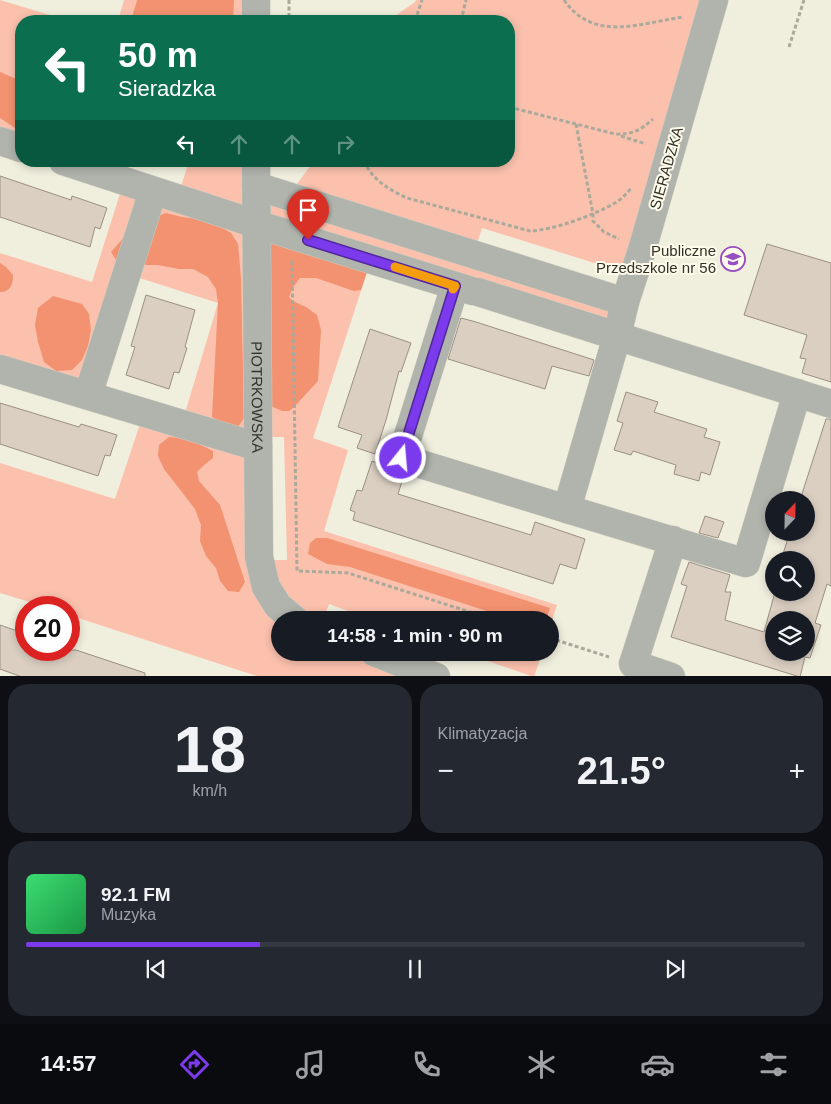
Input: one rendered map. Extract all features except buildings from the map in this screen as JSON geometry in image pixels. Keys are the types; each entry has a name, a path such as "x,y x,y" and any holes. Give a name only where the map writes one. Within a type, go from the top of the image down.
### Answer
{"street":[{"path":"256,0 256,15"},
{"name":"SIERADZKA","path":"567,509 625,302 642,250 714,0"},
{"path":"0,141 15,146"},
{"path":"81,167 292,236 831,404"},
{"path":"256,174 625,302"},
{"name":"PIOTRKOWSKA","path":"256,174 260,560 266,586 278,606 284,611"},
{"path":"88,394 153,191"},
{"path":"468,290 401,458 746,563 798,394"},
{"path":"0,369 88,394 258,447"},
{"path":"671,676 633,664 673,540"},
{"path":"397,661 436,676"}],"path":[{"path":"289,0 289,15"},
{"path":"417,15 422,0"},
{"path":"462,15 466,0"},
{"path":"564,0 581,18 593,24 606,27 618,28 686,16"},
{"path":"789,48 804,0"},
{"path":"683,25 686,16 685,10"},
{"path":"515,109 616,134 647,144"},
{"path":"616,134 625,135 643,128 659,114 656,121"},
{"path":"576,124 593,221 604,232 642,250"},
{"path":"644,153 650,136"},
{"path":"368,167 376,178 390,190 407,198 530,231 542,230 593,214 624,196 634,183"},
{"path":"292,236 296,571 348,573 467,611"},
{"path":"559,641 633,664"}],"shaded area":[{"path":"0,0 50,15 15,15 15,146 0,141"},
{"path":"124,0 256,0 256,15 120,15"},
{"path":"137,0 234,0 233,15 133,15"},
{"path":"416,0 714,0 633,275 482,228 474,253 625,302 617,336 371,260 313,438 348,450 324,531 557,605 555,611 348,611 329,604 326,611 271,611 271,661 396,661 436,676 257,676 80,619 80,596 15,596 15,598 0,593 0,463 115,499 144,412 182,423 218,303 127,274 88,395 0,369 0,253 92,282 124,181 177,199 187,167 256,167 257,186 294,188 310,167 515,167 515,15 396,15","holes":["258,437 284,437 287,560 260,560"]},
{"path":"0,72 15,78 15,128 0,118"},
{"path":"166,213 211,221 231,233 238,244 241,278 244,418 238,427 228,427 212,417 218,303 216,289 208,277 193,269 179,269 158,265 129,265 116,260 111,252 125,236 150,219"},
{"path":"272,240 368,269 361,290 354,291 316,278 300,278 293,287 289,297 317,315 321,330 318,381 289,411 282,411 266,404 264,246"},
{"path":"0,263 13,275 10,287 6,291 0,292"},
{"path":"53,296 82,304 89,314 91,330 88,346 82,360 72,370 56,371 44,362 38,342 35,325 38,308"},
{"path":"169,437 189,439 213,451 213,458 197,472 199,481 220,505 245,582 239,592 228,591 220,581 216,568 206,556 200,541 201,525 195,509 164,469 158,456 159,445"},
{"path":"316,538 327,538 550,608 549,611 487,611 350,567 327,564 308,554 310,543"},
{"path":"488,661 539,661 534,676 531,676"}],"slow traffic":[{"path":"395,267 455,286 453,289"}],"place":[{"name":"Publiczne Przedszkole nr 56","path":"733,259"}],"route":[{"path":"308,240 455,286 401,458"}]}
